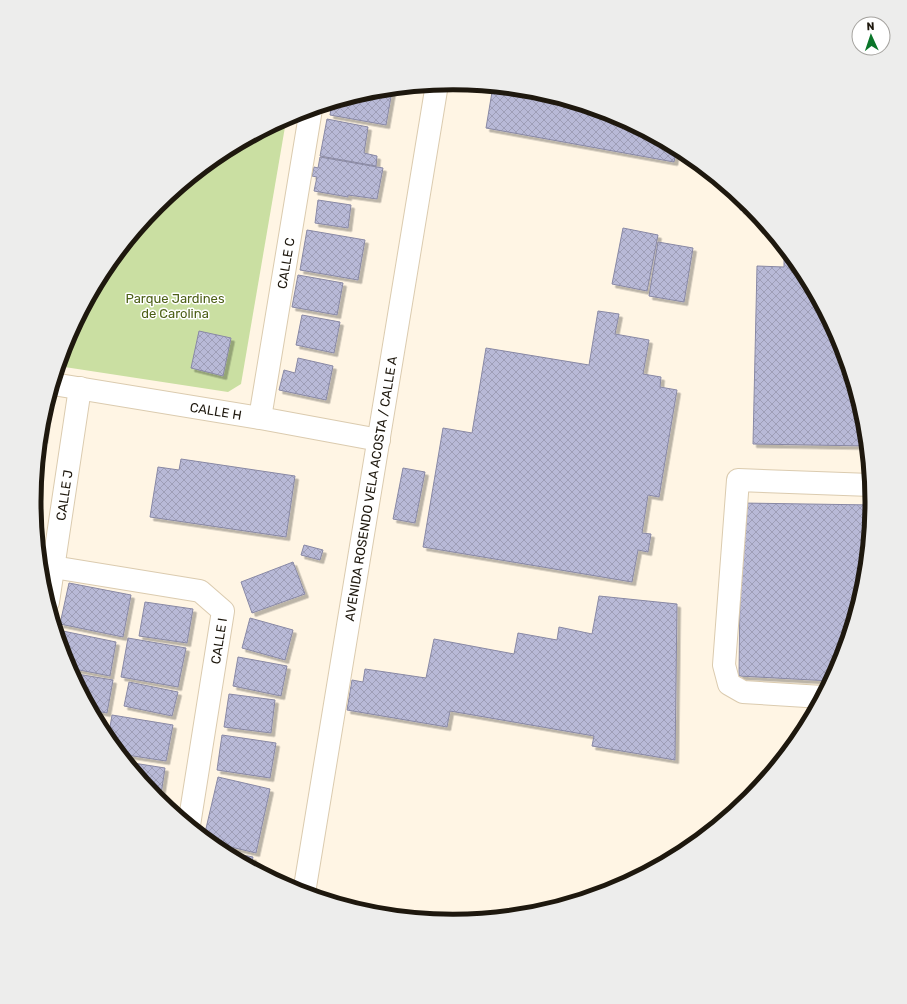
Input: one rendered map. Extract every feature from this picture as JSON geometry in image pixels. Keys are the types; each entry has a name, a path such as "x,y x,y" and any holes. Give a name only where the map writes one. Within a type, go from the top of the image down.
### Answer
{"street":[{"name":"AVENIDA ROSENDO VELA ACOSTA / CALLE A","path":"305,887 436,90"},
{"name":"CALLE C","path":"260,418 308,116"},
{"name":"CALLE H","path":"58,385 260,418 379,440"},
{"name":"CALLE J","path":"50,587 80,388"},
{"path":"817,697 743,692 729,684 724,665 738,480 865,485"},
{"name":"CALLE I","path":"53,567 200,591 223,611 190,819"}],"green space":[{"name":"Parque Jardines de Carolina","path":"285,126 241,384 228,392 64,367 72,344 96,296 126,251 143,230 162,210 202,175 247,145"}],"building":[{"path":"492,91 507,93 534,97 586,111 636,132 676,154 674,162 486,128"},
{"path":"391,94 386,125 330,115 331,108 373,97"},
{"path":"327,119 368,127 364,153 377,156 376,166 320,156"},
{"path":"320,157 383,168 377,199 348,195 348,197 314,191 317,177 312,176 314,167 318,168"},
{"path":"318,200 351,205 348,228 315,223"},
{"path":"740,206 745,210 740,210"},
{"path":"623,228 658,235 647,291 612,284"},
{"path":"307,230 365,240 358,280 300,270"},
{"path":"658,242 693,248 684,302 649,296"},
{"path":"784,255 811,296 835,344 852,395 862,446 753,444 757,266 784,267"},
{"path":"298,275 343,283 337,315 292,307"},
{"path":"598,311 619,314 615,334 649,340 643,374 661,377 660,387 677,390 659,497 648,495 642,533 651,534 648,552 638,550 632,582 423,547 443,428 472,433 486,348 589,365"},
{"path":"302,315 340,322 334,353 296,345"},
{"path":"199,331 231,338 223,376 191,368"},
{"path":"298,358 333,366 326,400 279,390 284,370 295,373"},
{"path":"181,459 295,476 286,537 150,517 158,467 179,470"},
{"path":"403,468 425,472 415,523 393,519"},
{"path":"741,503 866,505 862,556 852,609 835,660 825,681 739,676"},
{"path":"304,545 323,550 320,560 301,555"},
{"path":"293,562 305,594 252,613 241,582"},
{"path":"69,583 131,595 123,637 60,624"},
{"path":"599,596 677,604 675,760 592,746 594,736 450,711 447,727 347,710 352,680 363,682 365,669 426,678 434,639 514,654 518,633 557,640 559,627 592,634"},
{"path":"145,602 193,609 187,643 139,636"},
{"path":"250,618 293,630 285,660 242,648"},
{"path":"62,631 116,642 110,676 77,670"},
{"path":"128,638 186,648 178,687 121,677"},
{"path":"238,657 287,666 281,696 233,686"},
{"path":"79,674 113,680 107,713 98,711"},
{"path":"129,682 178,692 172,716 124,706"},
{"path":"229,694 275,700 271,733 224,727"},
{"path":"112,715 173,725 166,761 128,755 110,729"},
{"path":"222,735 276,743 270,778 217,770"},
{"path":"134,763 165,768 161,793"},
{"path":"218,777 270,789 256,853 225,846 205,831"},
{"path":"239,854 253,857 252,862"}]}
